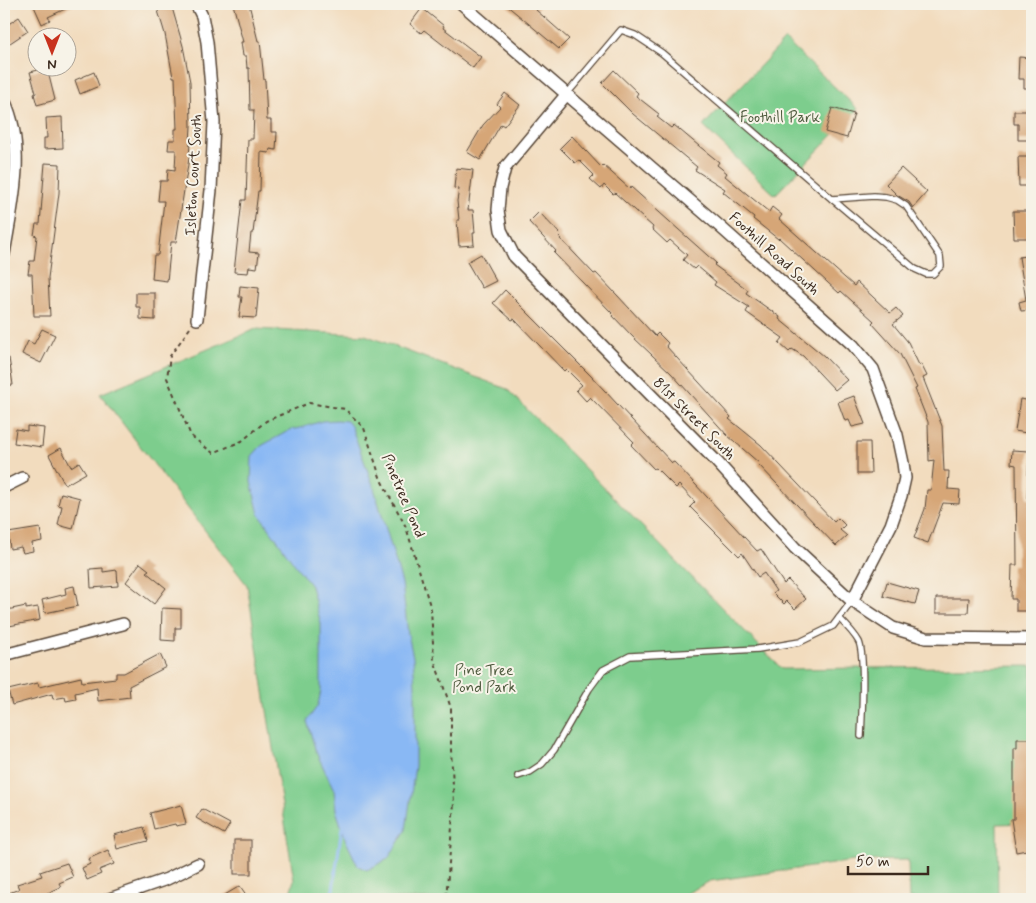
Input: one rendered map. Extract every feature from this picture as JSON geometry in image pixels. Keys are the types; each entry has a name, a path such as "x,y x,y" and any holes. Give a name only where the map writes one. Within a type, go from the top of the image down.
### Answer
{"street":[{"name":"Isleton Court South","path":"196,4 202,16 207,42 214,122 211,190 197,319"},
{"name":"Foothill Road South","path":"462,4 839,332 853,345 873,369 897,435 904,463 905,478 891,525 852,602"},
{"name":"81st Street South","path":"566,95 505,168 500,188 498,210 504,240 514,256 716,462 795,548 852,602 894,628 926,638 1032,639"},
{"path":"4,100 14,132 16,167 15,186 4,254"},
{"path":"4,487 22,478"},
{"path":"4,655 123,624"},
{"path":"109,899 167,879 198,864"}],"lane":[{"path":"566,95 621,30 635,35 662,53 915,269 926,274 932,274 941,266 940,256 906,206 886,197 832,198"},
{"path":"518,776 530,772 542,764 554,750 589,689 603,670 630,656 758,649 800,642 833,626 852,602"},
{"path":"839,618 851,630 860,644 862,662 861,736"}],"path":[{"name":"Pinetree Pond","path":"197,319 170,356 167,378 191,436 213,453 242,441 266,421 309,403 344,409 364,428 380,480 406,527 432,609 434,660 451,708 454,802 446,899"}],"green space":[{"name":"Foothill Park","path":"785,40 858,109 775,195 703,126"},
{"name":"Pine Tree Pond Park","path":"256,329 365,335 507,389 782,669 1032,666 1032,823 997,824 998,899 909,899 908,860 854,861 710,881 676,899 288,899 294,880 247,585 100,394"}],"water":[{"path":"322,421 347,421 351,426 373,485 402,583 408,634 413,657 415,686 415,766 406,830 388,859 367,870 358,866 346,841 336,810 334,790 316,752 307,721 318,705 321,690 321,624 311,586 259,514 251,482 252,456 261,446 290,430"}],"building":[{"path":"33,4 76,4 48,17 50,20 42,24"},
{"path":"156,4 171,4 183,46 190,82 191,126 189,158 176,242 171,242 167,281 152,279 154,255 158,255 164,201 158,201 160,181 167,181 168,169 175,170 176,150 168,150 169,140 175,140 175,129 177,129 175,77 173,77 165,34"},
{"path":"233,4 249,4 258,41 260,41 265,80 267,120 271,120 271,132 277,132 276,150 270,149 269,153 261,152 260,191 258,191 249,252 259,253 257,268 249,267 248,273 234,272 242,200 246,200 248,139 253,139 254,110 250,110 249,68 247,68 246,56 243,56 241,42 243,42"},
{"path":"505,4 541,4 536,10 569,39 559,49"},
{"path":"422,8 444,26 443,28 481,57 473,68 424,30 421,33 410,24"},
{"path":"19,17 28,31 4,47 4,27"},
{"path":"1019,57 1032,58 1032,88 1024,88 1024,79 1018,79"},
{"path":"614,70 638,93 636,96 659,114 657,117 671,128 674,125 719,162 717,165 727,173 725,176 769,212 772,207 782,215 779,219 854,286 857,282 890,313 896,308 903,316 893,324 908,342 919,365 921,364 927,376 923,378 942,426 944,471 949,471 948,489 960,490 959,504 943,503 928,543 914,538 925,509 927,490 931,490 934,460 929,461 928,422 915,389 917,388 900,354 872,323 874,321 841,291 839,293 779,238 753,219 754,217 723,192 725,189 695,170 697,167 633,114 602,83"},
{"path":"94,72 99,86 80,94 75,80"},
{"path":"32,78 50,78 55,100 37,105 34,94 36,93"},
{"path":"505,93 520,105 504,126 501,124 480,160 467,152 483,125 500,107 497,104"},
{"path":"832,108 854,114 847,138 825,132"},
{"path":"1014,111 1032,111 1032,140 1018,140 1018,124 1014,124"},
{"path":"62,117 63,148 44,149 44,138 47,138 46,118"},
{"path":"572,136 601,167 603,165 630,189 631,187 716,263 714,265 748,290 746,293 780,317 779,319 824,356 847,380 835,390 803,356 792,349 789,352 779,343 783,338 746,312 749,307 714,285 716,282 697,266 694,269 683,260 687,255 670,240 667,243 652,229 653,227 615,193 613,194 604,185 601,189 590,179 594,175 579,160 575,163 560,148"},
{"path":"1018,157 1032,157 1032,186 1019,186"},
{"path":"45,163 60,164 59,193 48,278 50,316 34,316 32,274 28,274 30,261 34,261 37,236 34,235 36,224 40,224"},
{"path":"456,168 473,170 468,210 473,210 474,245 459,246 457,201 459,189 454,188"},
{"path":"901,168 927,192 913,208 909,202 897,195 886,184"},
{"path":"1013,211 1028,211 1029,238 1014,238"},
{"path":"539,212 561,235 559,237 594,274 596,273 655,336 658,333 668,343 666,346 731,417 729,419 761,445 834,522 838,518 845,525 840,530 847,536 836,546 759,463 727,435 671,373 611,314 554,253 556,251 529,222"},
{"path":"481,254 496,281 482,288 467,262"},
{"path":"1032,255 1032,310 1021,311 1019,302 1026,300 1019,257"},
{"path":"240,286 259,288 256,318 239,317 242,297 239,297"},
{"path":"505,290 591,376 757,551 761,549 784,584 788,580 806,599 795,609 787,601 784,604 773,593 776,591 764,573 758,577 742,553 739,556 690,507 695,502 679,485 676,488 656,468 654,469 631,445 634,442 590,397 586,401 576,390 582,385 566,369 564,371 514,319 512,320 493,303"},
{"path":"136,293 155,293 155,320 140,319 140,307 136,307"},
{"path":"42,329 55,335 41,363 22,354 28,341 34,344"},
{"path":"4,358 9,358 13,385 4,386"},
{"path":"854,396 865,424 852,427 849,420 845,421 838,402"},
{"path":"1020,399 1032,401 1032,434 1015,431"},
{"path":"27,426 44,428 42,447 14,443 16,429 27,431"},
{"path":"857,442 870,442 871,474 857,474"},
{"path":"61,448 71,467 79,462 86,473 65,485 49,455"},
{"path":"1012,450 1029,451 1027,498 1032,498 1032,577 1029,577 1029,611 1016,611 1016,599 1011,599 1012,565 1017,565 1016,465 1011,464"},
{"path":"61,493 80,498 73,529 58,525 62,506 58,505"},
{"path":"40,528 42,541 32,543 33,551 23,553 21,547 10,549 8,533"},
{"path":"140,563 149,570 146,572 166,588 154,604 126,582"},
{"path":"103,568 103,572 117,570 118,586 91,588 90,569"},
{"path":"887,582 919,591 915,604 883,596"},
{"path":"74,586 78,606 45,613 42,600 66,594 65,588"},
{"path":"936,598 969,598 968,613 936,613"},
{"path":"26,606 26,609 38,607 40,620 9,626 7,610"},
{"path":"162,608 181,609 181,628 175,628 175,641 161,640"},
{"path":"160,654 166,667 129,686 130,697 98,701 97,688 75,693 76,699 66,701 65,697 53,699 52,694 12,705 8,690 38,683 39,687 81,677 82,682 116,678 116,673 124,673"},
{"path":"1017,739 1031,739 1031,808 1028,808 1032,829 1029,829 1032,849 1016,852 1011,819 1014,819 1014,748 1017,748"},
{"path":"181,805 186,824 176,826 175,824 154,829 150,813"},
{"path":"202,809 230,824 224,834 196,818"},
{"path":"144,827 148,841 117,849 114,835"},
{"path":"234,840 251,840 251,874 234,874"},
{"path":"108,850 114,864 99,870 101,874 87,880 82,868 90,864 88,859"},
{"path":"67,863 73,877 59,883 61,887 41,896 42,899 4,899 4,895 19,889 17,884 42,876 40,872"},
{"path":"240,886 249,899 218,899"}],"waterway":[{"path":"328,899 333,890 342,827"}]}
